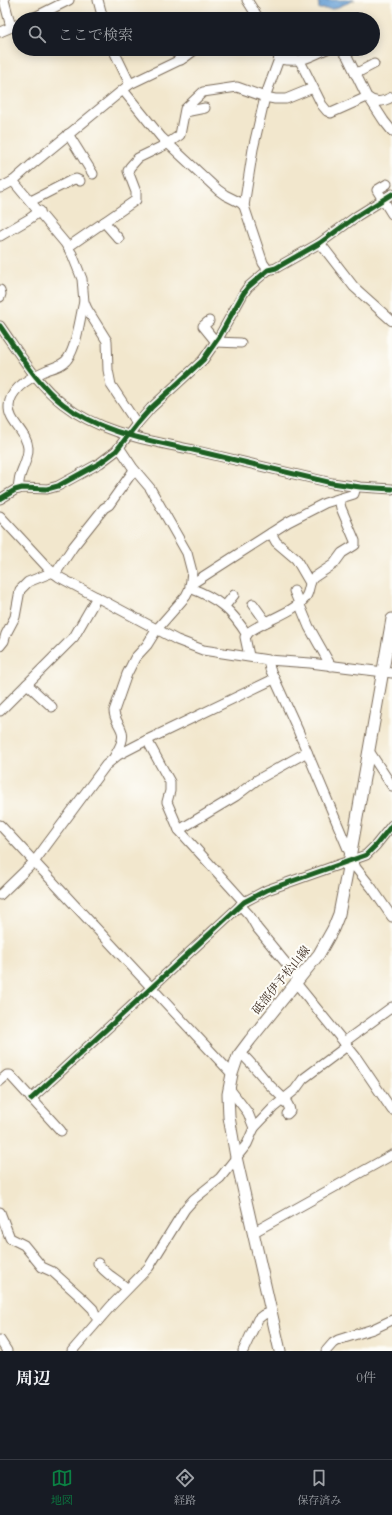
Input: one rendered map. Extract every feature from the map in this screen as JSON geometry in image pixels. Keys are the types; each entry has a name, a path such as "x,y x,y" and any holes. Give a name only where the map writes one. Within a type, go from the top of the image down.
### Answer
{"main road":[{"name":"砥部伊予松山線","path":"280,1351 228,1117 229,1088 232,1074 241,1053 319,954 334,929 339,914 351,858 368,753 387,672 392,619"}],"street":[{"path":"4,0 12,19"},
{"path":"44,12 69,0"},
{"path":"98,0 101,12"},
{"path":"247,0 255,12"},
{"path":"0,32 12,27"},
{"path":"116,56 127,87 154,130 167,144 218,190 244,206"},
{"path":"179,56 181,60"},
{"path":"0,188 14,181 68,134 127,87 186,56"},
{"path":"268,270 263,263 244,206 253,149 265,98 279,59 278,56"},
{"path":"279,59 300,61 312,56"},
{"path":"347,56 369,99 392,131"},
{"path":"300,61 322,105 331,113 369,99 381,101 392,97"},
{"path":"355,74 374,64"},
{"path":"68,247 136,200 136,192 128,171 130,167 141,156 167,144 180,135 186,106 205,91 238,87 265,98 286,99 313,88"},
{"path":"185,112 205,108"},
{"path":"68,134 93,174"},
{"path":"31,201 72,180 80,181"},
{"path":"14,181 68,247 82,279 84,302 74,346 68,359 64,363 35,376 17,390 9,404 10,412 28,448 18,482 19,489"},
{"path":"387,184 377,190 392,214"},
{"path":"0,499 19,489 47,489 58,486 100,463 119,448 151,408 203,360 216,342 248,287 268,270 276,268 320,243 357,216 392,194"},
{"path":"0,236 29,220 40,211"},
{"path":"104,222 119,239"},
{"path":"320,243 354,286 392,321"},
{"path":"0,290 0,296"},
{"path":"84,302 107,341 108,370 111,384 137,424"},
{"path":"209,321 203,326 216,342 241,343"},
{"path":"0,326 35,376 54,396 74,412 95,424 129,436 301,476 356,486 392,489"},
{"path":"0,895 34,862 106,765 113,758 122,741 123,734 114,716 114,711 130,667 157,629 186,596 190,586 192,572 187,553 150,488 134,470 119,448"},
{"path":"0,646 4,641 15,617 20,590 28,582 54,573 104,508 109,505 134,470"},
{"path":"190,586 271,533 308,511 325,503 354,494 356,486"},
{"path":"249,656 245,637 255,628 299,604 309,591 310,583 313,578 334,564 342,553 355,544 354,537 341,508 339,499"},
{"path":"0,516 54,573 71,585 130,614 177,640 203,650 268,660 297,661 387,672"},
{"path":"271,533 276,542 296,559 310,583"},
{"path":"190,586 225,606 235,617 247,635"},
{"path":"294,591 309,627 331,666"},
{"path":"225,606 234,595"},
{"path":"0,711 74,636 97,597"},
{"path":"253,604 266,622"},
{"path":"268,660 270,670 307,752 351,858 392,917"},
{"path":"113,758 274,679"},
{"path":"26,684 52,707"},
{"path":"147,740 170,782 170,791 167,802 179,830 242,904 257,928 345,1044 392,1110"},
{"path":"179,830 236,796 257,780 307,752"},
{"path":"368,753 371,754 392,786"},
{"path":"0,825 232,1074"},
{"path":"31,1099 242,904 267,890 351,858 366,855 392,825"},
{"path":"72,1351 149,1266 184,1209 220,1178 247,1144 254,1128 274,1107 295,1090 303,1079 392,1007"},
{"path":"241,1053 281,1096 290,1108 290,1111 287,1114"},
{"path":"0,1081 7,1075 10,1075 61,1131"},
{"path":"229,1088 248,1113 254,1128"},
{"path":"254,1232 392,1155"},
{"path":"0,1212 10,1238 24,1245 42,1267 53,1272 84,1300 98,1321"},
{"path":"98,1263 101,1269 121,1281 127,1289"},
{"path":"243,1351 258,1319 272,1311"},
{"path":"326,1351 338,1340 373,1329 392,1320"},
{"path":"0,1340 7,1351"}],"water":[{"path":"318,0 355,0 333,9 319,9"}],"cycle path":[{"path":"0,499 15,490 22,488 47,489 58,486 100,463 116,451 151,408 203,360 219,337 248,287 268,270 276,268 320,243 357,216 392,194"},
{"path":"0,326 29,368 54,396 77,414 109,429 142,439 332,483 392,489"},
{"path":"31,1099 244,902 267,890 366,855 392,825"}]}
